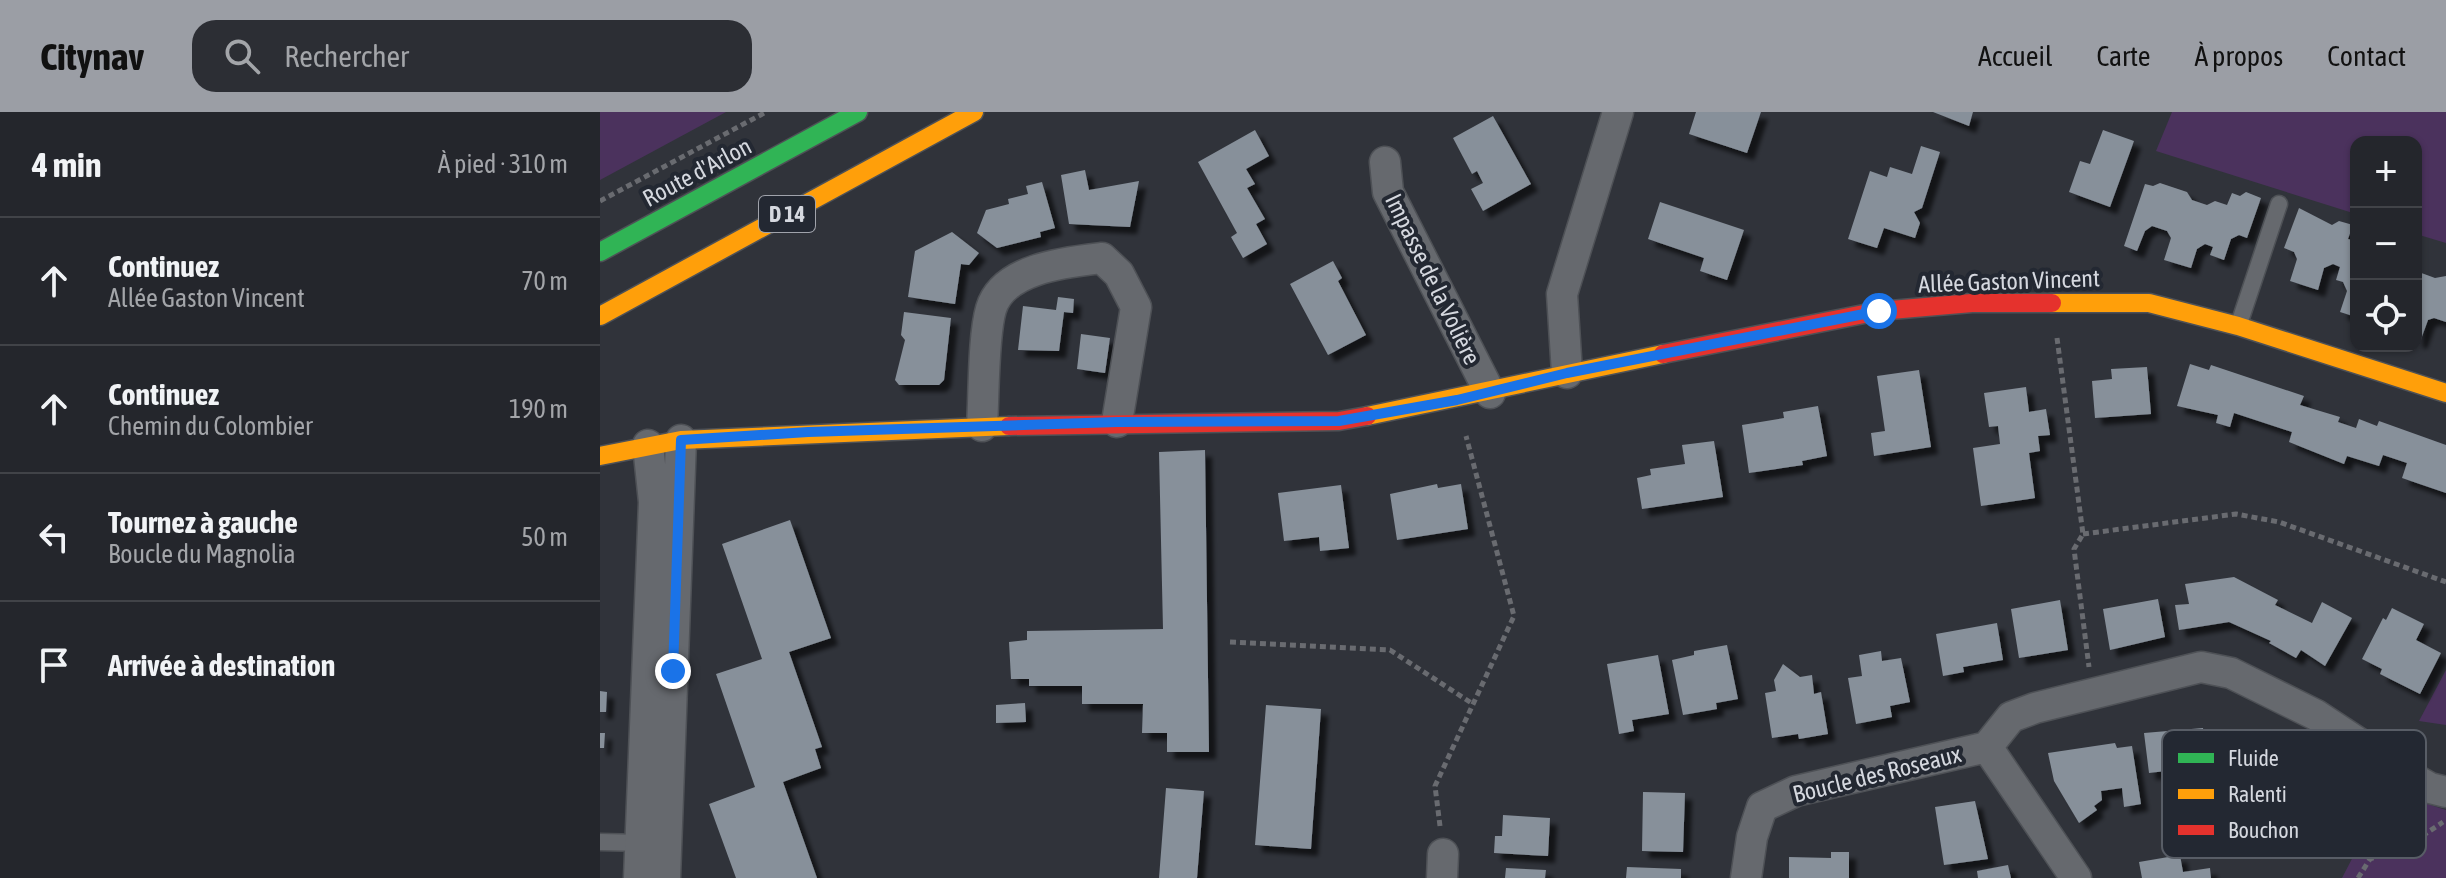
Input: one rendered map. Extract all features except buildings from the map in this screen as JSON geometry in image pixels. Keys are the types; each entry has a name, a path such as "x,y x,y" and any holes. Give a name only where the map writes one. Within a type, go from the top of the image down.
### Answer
{"street":[{"name":"Route d'Arlon","path":"600,252 858,112"},
{"name":"D 14","path":"600,316 974,112"},
{"path":"1567,373 1562,294 1618,112"},
{"name":"Impasse de la Volière","path":"1385,162 1388,192 1490,393"},
{"path":"982,426 991,307 1012,281 1061,262 1102,258 1119,274 1136,307 1117,422"},
{"name":"Allée Gaston Vincent","path":"600,456 681,440 1117,422 1339,421 1457,400 1567,373 1879,311 2052,301 2149,303 2238,326 2446,393"},
{"path":"639,878 666,505 681,440"},
{"path":"648,445 666,505 665,878"},
{"name":"Boucle des Roseaux","path":"1746,878 1752,837 1762,807 1796,791 1987,747 2011,717 2201,667 2231,673 2339,730"},
{"path":"1987,747 2076,878"},
{"name":"Boucle des Roseaux","path":"2426,785 2446,792"}],"lane":[{"path":"2238,326 2279,204"},
{"path":"600,842 643,843"}],"path":[{"path":"600,201 766,112"},
{"path":"2052,301 2083,534 2074,549 2092,695"},
{"path":"1442,866 1435,786 1514,616 1457,400"},
{"path":"2083,534 2236,514 2279,522 2446,582"},
{"path":"1230,642 1390,650 1473,704"},
{"path":"2426,832 2446,818"},
{"path":"2358,878 2373,858"}],"shaded area":[{"path":"600,112 726,112 600,180"},
{"path":"2172,112 2446,112 2446,243 2422,236 2422,136 2350,136 2350,212 2156,151"},
{"path":"2446,670 2446,725 2419,721"},
{"path":"2426,804 2446,810 2446,878 2342,878 2352,858 2426,858"}],"traffic: fast":[{"path":"600,252 858,112"}],"traffic: slow":[{"path":"600,316 974,112"},
{"path":"2052,303 2149,303 2238,326 2446,393"},
{"path":"1367,416 1663,354"},
{"path":"600,456 681,440 1009,426"}],"traffic: jam":[{"path":"1663,354 1879,311 1972,303 2052,303"},
{"path":"1009,426 1339,421 1367,416"}],"route":[{"path":"673,671 681,440 808,432 1117,422 1339,421 1457,400 1567,373 1879,311"}]}
